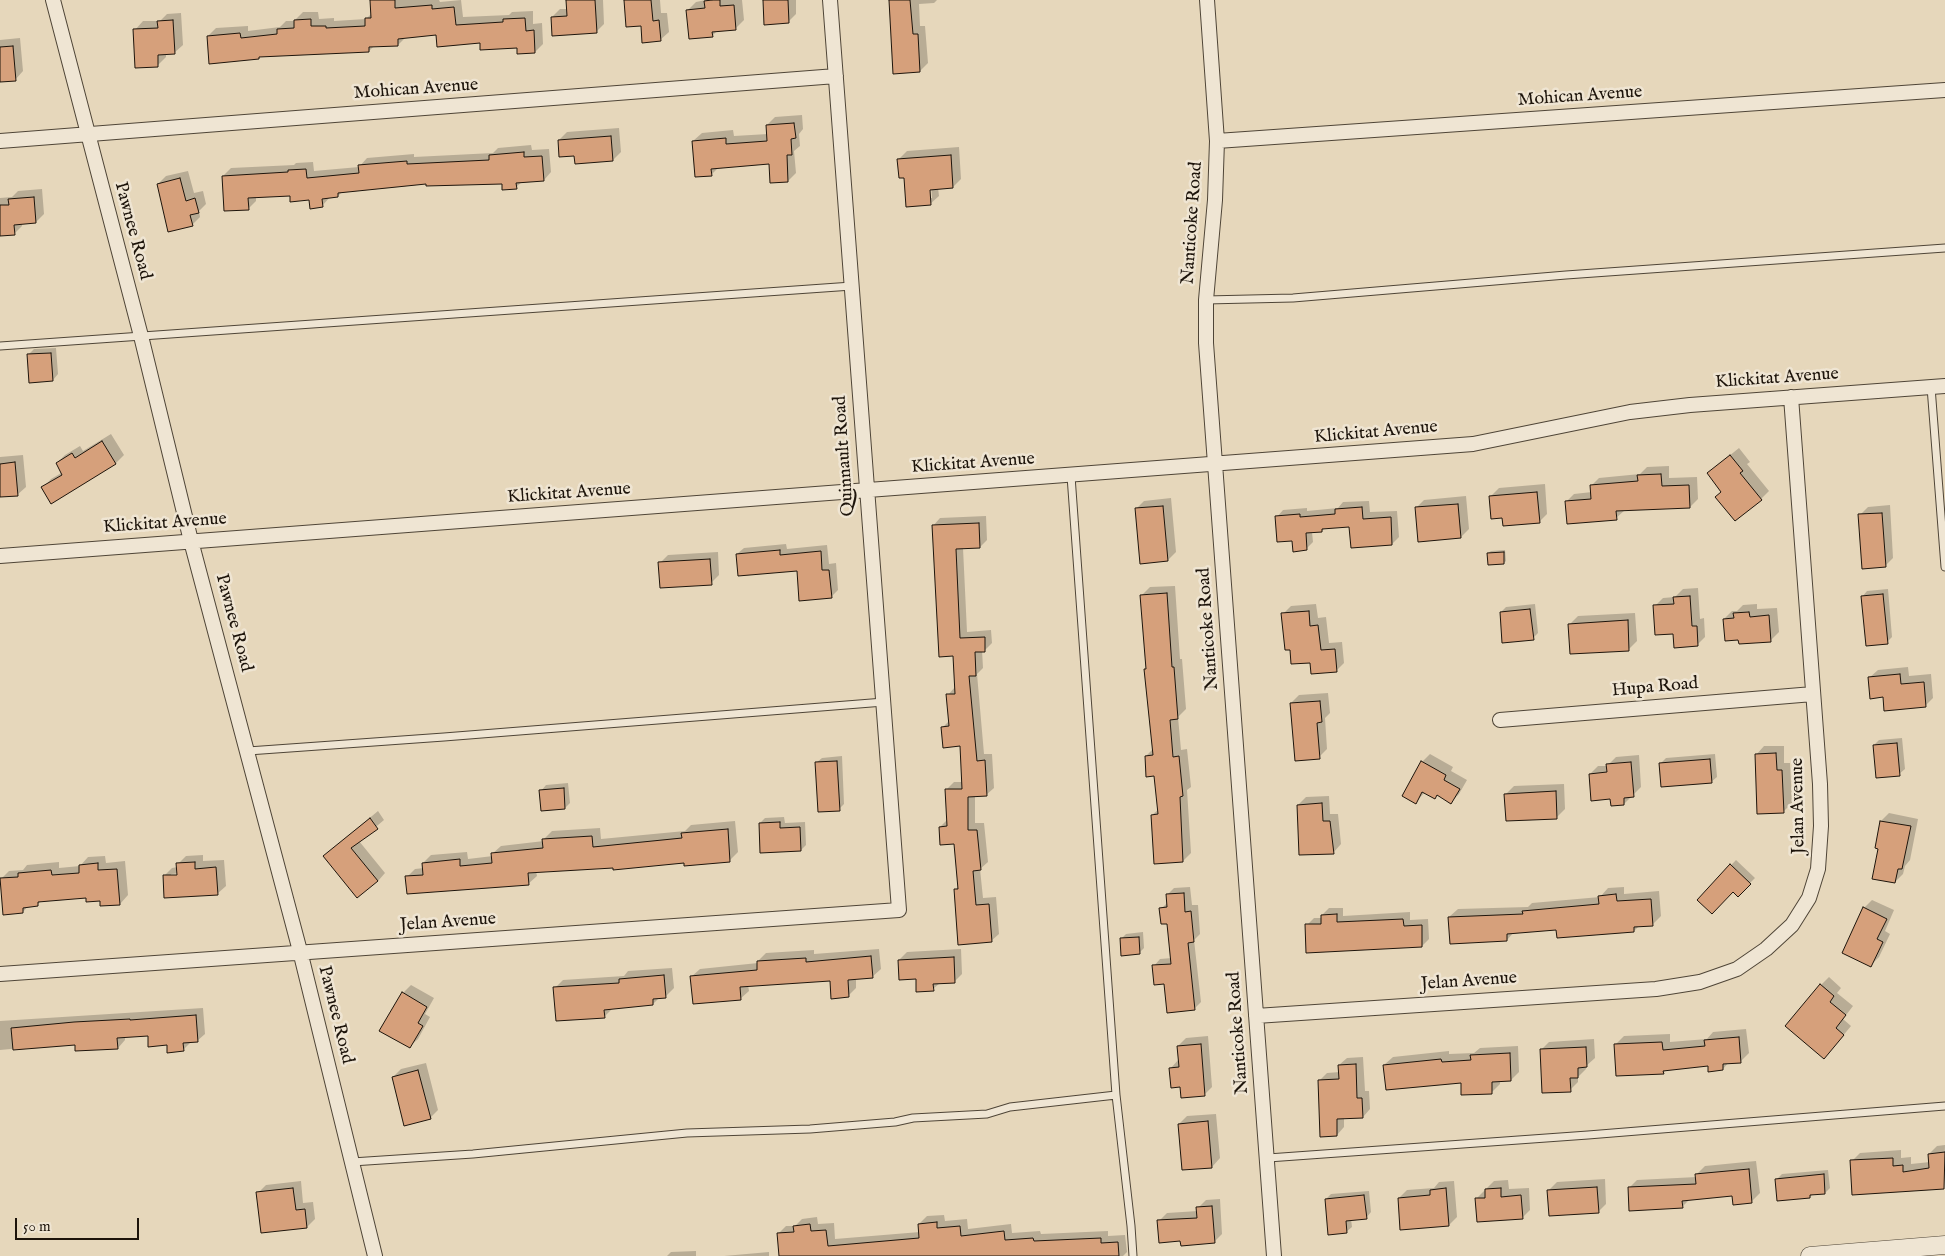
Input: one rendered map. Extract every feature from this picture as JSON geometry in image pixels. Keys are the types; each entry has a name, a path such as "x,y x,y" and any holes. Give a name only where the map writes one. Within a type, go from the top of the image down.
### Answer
{"street":[{"name":"Pawnee Road","path":"53,0 141,336 191,541 300,951 375,1256"},
{"name":"Quinnault Road","path":"830,0 899,910"},
{"name":"Nanticoke Road","path":"1207,0 1217,141 1216,200 1206,300 1206,343 1274,1256"},
{"name":"Mohican Avenue","path":"0,142 836,76"},
{"name":"Mohican Avenue","path":"1217,141 1945,90"},
{"name":"Klickitat Avenue","path":"0,556 1473,444 1630,412 1690,404 1945,386"},
{"name":"Jelan Avenue","path":"1256,1016 1656,989 1700,982 1737,969 1766,949 1792,925 1809,898 1818,869 1821,826 1820,784 1791,397"},
{"name":"Hupa Road","path":"1500,720 1812,694"},
{"name":"Jelan Avenue","path":"0,974 300,951 899,910"},
{"path":"1810,1256 1945,1245"}],"lane":[{"path":"1206,300 1293,298 1575,274 1945,248"},
{"path":"0,346 852,286"},
{"path":"1931,387 1945,567"},
{"path":"1071,476 1116,1095 1133,1256"},
{"path":"248,750 444,737 884,702"},
{"path":"352,1162 472,1154 687,1133 810,1129 894,1122 913,1118 987,1114 1010,1107 1116,1095"},
{"path":"1268,1158 1588,1135 1945,1106"}],"building":[{"path":"370,0 395,0 395,8 432,5 432,9 454,7 456,25 503,22 503,19 525,18 526,31 534,30 535,53 517,54 517,48 480,50 480,43 437,47 436,35 398,39 398,46 369,47 369,52 259,57 259,59 209,64 207,36 240,33 241,38 277,34 277,29 294,28 294,20 311,19 311,26 326,26 326,28 365,26 365,18 371,18"},
{"path":"566,0 595,0 597,33 552,36 551,17 567,16"},
{"path":"624,0 651,0 653,21 659,20 661,41 642,43 641,26 626,27"},
{"path":"720,0 720,6 734,5 736,30 712,32 713,37 689,39 686,10 705,8 704,1"},
{"path":"763,0 788,0 789,23 764,25"},
{"path":"889,0 910,0 913,34 918,34 920,72 893,74"},
{"path":"173,20 175,54 158,55 158,67 135,68 133,29 158,28 157,21"},
{"path":"13,46 16,81 0,82 0,47"},
{"path":"794,123 796,138 791,139 792,155 787,155 788,182 770,183 769,164 711,169 712,176 695,177 692,141 726,138 726,144 767,141 766,125"},
{"path":"611,136 613,161 575,164 574,156 559,157 558,140"},
{"path":"524,152 524,157 542,156 544,181 516,183 517,189 502,190 502,184 426,186 426,184 338,193 338,197 322,199 323,207 310,209 309,200 290,202 290,196 248,198 249,210 224,211 222,176 306,169 307,178 359,173 358,165 407,161 407,164 489,160 489,155"},
{"path":"951,155 953,188 930,190 931,205 906,207 904,178 899,178 897,159"},
{"path":"180,178 186,201 195,198 199,213 190,215 193,226 168,232 157,184"},
{"path":"34,197 36,223 14,225 15,235 0,236 0,205 9,205 8,199"},
{"path":"51,353 53,381 29,383 27,354"},
{"path":"102,441 116,464 51,504 41,487 62,475 56,463 72,453 75,458"},
{"path":"1730,455 1743,471 1740,473 1762,500 1735,521 1715,497 1721,492 1707,473"},
{"path":"15,462 18,496 0,497 0,464"},
{"path":"1661,474 1662,486 1689,485 1690,508 1616,511 1617,520 1567,524 1565,501 1591,499 1590,485 1638,481 1637,475"},
{"path":"1537,492 1540,523 1503,526 1502,518 1491,519 1489,496"},
{"path":"1458,504 1461,538 1418,542 1415,507"},
{"path":"1163,506 1168,561 1140,564 1135,508"},
{"path":"1362,507 1363,519 1391,517 1392,545 1351,548 1349,527 1322,529 1322,532 1306,533 1307,550 1293,552 1292,541 1277,542 1275,516 1300,514 1300,517 1335,514 1335,509"},
{"path":"1882,513 1886,567 1862,569 1858,514"},
{"path":"979,523 980,548 956,549 960,638 985,637 985,652 975,652 976,676 969,676 977,761 985,760 987,796 968,797 968,830 977,830 981,870 973,871 976,905 989,904 992,942 958,945 954,889 958,889 954,844 940,845 939,827 947,826 945,789 962,789 960,746 943,748 941,727 949,726 946,694 955,694 953,656 939,657 932,525"},
{"path":"780,550 780,555 821,551 822,570 829,570 832,598 799,601 797,571 738,576 736,554"},
{"path":"1504,552 1504,564 1488,565 1487,553"},
{"path":"710,559 712,585 660,588 658,562"},
{"path":"1167,593 1178,719 1170,720 1173,757 1179,756 1183,796 1180,797 1183,862 1154,864 1151,815 1158,814 1154,776 1146,777 1145,756 1153,755 1144,669 1146,669 1140,595"},
{"path":"1883,594 1888,644 1866,646 1861,596"},
{"path":"1690,596 1692,626 1697,626 1698,646 1674,648 1673,634 1655,635 1653,605 1674,604 1673,597"},
{"path":"1530,609 1534,640 1502,643 1500,612"},
{"path":"1309,611 1310,626 1318,625 1321,650 1335,649 1337,672 1311,674 1310,663 1291,664 1290,650 1285,650 1281,613"},
{"path":"1749,612 1750,617 1769,615 1771,642 1739,644 1738,640 1725,641 1723,619 1734,618 1733,613"},
{"path":"1628,620 1629,651 1570,654 1568,624"},
{"path":"1900,674 1901,684 1924,682 1926,707 1884,711 1883,697 1870,699 1868,677"},
{"path":"1320,701 1322,722 1317,723 1320,759 1295,761 1290,703"},
{"path":"1897,743 1900,776 1876,778 1873,745"},
{"path":"1776,753 1777,770 1782,770 1784,813 1757,814 1755,754"},
{"path":"1710,759 1712,783 1661,787 1659,763"},
{"path":"837,761 840,811 818,812 815,762"},
{"path":"1421,761 1446,775 1444,780 1460,789 1451,804 1437,795 1435,799 1422,792 1416,804 1402,796"},
{"path":"1631,762 1634,797 1624,798 1624,805 1611,806 1610,799 1591,801 1589,774 1607,772 1606,764"},
{"path":"564,788 565,809 541,811 539,790"},
{"path":"1556,791 1557,819 1506,821 1504,794"},
{"path":"1322,803 1323,821 1330,821 1334,854 1299,855 1297,805"},
{"path":"370,818 378,829 351,848 378,881 357,898 323,856"},
{"path":"1880,821 1911,826 1902,869 1898,869 1895,883 1872,879 1878,849 1875,848"},
{"path":"780,822 780,828 800,827 801,851 760,853 759,823"},
{"path":"728,829 730,862 684,866 684,863 613,870 613,868 528,873 529,885 407,894 405,876 423,875 422,863 460,859 460,866 492,863 491,853 543,848 542,839 592,836 593,847 682,838 681,833"},
{"path":"195,862 195,869 216,867 218,895 164,898 163,875 177,875 176,863"},
{"path":"98,863 98,870 117,869 120,905 100,906 100,901 86,902 86,898 38,902 38,906 23,908 23,913 3,915 0,878 18,877 18,873 51,870 52,875 79,873 79,865"},
{"path":"1730,864 1751,884 1738,897 1733,892 1712,914 1697,900"},
{"path":"1184,893 1185,912 1191,911 1194,942 1188,943 1195,1010 1167,1013 1164,984 1154,985 1152,965 1171,964 1167,924 1161,924 1159,908 1167,907 1166,894"},
{"path":"1616,894 1617,901 1651,899 1653,926 1634,927 1634,932 1557,938 1556,930 1507,934 1507,941 1450,944 1448,917 1523,914 1522,911 1599,904 1598,896"},
{"path":"1863,907 1887,919 1877,939 1883,942 1871,967 1842,953"},
{"path":"1337,914 1337,922 1403,919 1404,926 1422,925 1422,947 1306,953 1305,924 1321,924 1321,915"},
{"path":"1139,937 1140,954 1121,956 1120,938"},
{"path":"871,956 873,978 848,980 849,997 831,999 830,981 740,987 741,1000 693,1004 690,976 757,970 757,961 806,958 806,962"},
{"path":"954,957 955,983 933,984 934,991 916,992 916,979 899,980 898,960"},
{"path":"664,975 666,998 653,999 653,1005 604,1010 605,1018 556,1021 553,987 619,983 619,979"},
{"path":"1820,984 1834,996 1830,1002 1846,1015 1836,1028 1844,1035 1824,1059 1785,1026"},
{"path":"402,992 427,1007 418,1023 423,1026 410,1048 379,1031"},
{"path":"196,1015 198,1042 183,1043 184,1051 167,1053 167,1045 148,1047 148,1036 117,1038 118,1049 75,1051 75,1045 13,1050 11,1028 74,1022"},
{"path":"1739,1037 1741,1063 1723,1064 1723,1070 1708,1072 1708,1066 1663,1071 1664,1074 1616,1076 1614,1044 1662,1042 1663,1050 1705,1046 1704,1040"},
{"path":"1201,1044 1205,1096 1181,1098 1180,1087 1171,1088 1169,1068 1179,1067 1177,1046"},
{"path":"1586,1047 1587,1067 1578,1068 1578,1078 1570,1078 1571,1092 1542,1093 1540,1049"},
{"path":"1510,1053 1511,1081 1492,1082 1492,1094 1461,1095 1461,1083 1386,1090 1383,1065 1441,1059 1442,1062 1471,1060 1470,1055"},
{"path":"1356,1064 1357,1098 1362,1098 1363,1118 1337,1119 1337,1136 1320,1137 1318,1080 1339,1079 1338,1065"},
{"path":"418,1070 431,1119 404,1126 392,1077"},
{"path":"1208,1121 1212,1168 1182,1170 1178,1124"},
{"path":"1945,1152 1944,1189 1852,1195 1850,1160 1893,1158 1893,1166 1903,1165 1903,1172 1929,1168 1928,1154"},
{"path":"1749,1169 1752,1203 1733,1205 1732,1196 1682,1201 1683,1208 1629,1211 1628,1187 1696,1184 1695,1174"},
{"path":"1824,1174 1825,1194 1810,1195 1810,1198 1777,1201 1775,1179"},
{"path":"1597,1187 1599,1213 1549,1216 1547,1190"},
{"path":"293,1188 296,1210 305,1209 307,1228 261,1233 256,1192"},
{"path":"1446,1188 1449,1226 1400,1230 1398,1198 1430,1195 1430,1190"},
{"path":"1501,1188 1501,1197 1521,1195 1523,1219 1477,1222 1475,1198 1485,1198 1485,1189"},
{"path":"1364,1195 1367,1219 1346,1221 1347,1233 1328,1235 1325,1199"},
{"path":"1212,1206 1215,1243 1181,1246 1180,1241 1159,1243 1157,1220 1197,1218 1196,1207"},
{"path":"937,1222 937,1228 960,1226 961,1236 1004,1231 1005,1240 1033,1238 1034,1241 1101,1238 1101,1243 1118,1242 1119,1256 779,1256 777,1233 794,1232 793,1226 810,1224 811,1231 826,1230 828,1246 919,1238 918,1224"}]}
